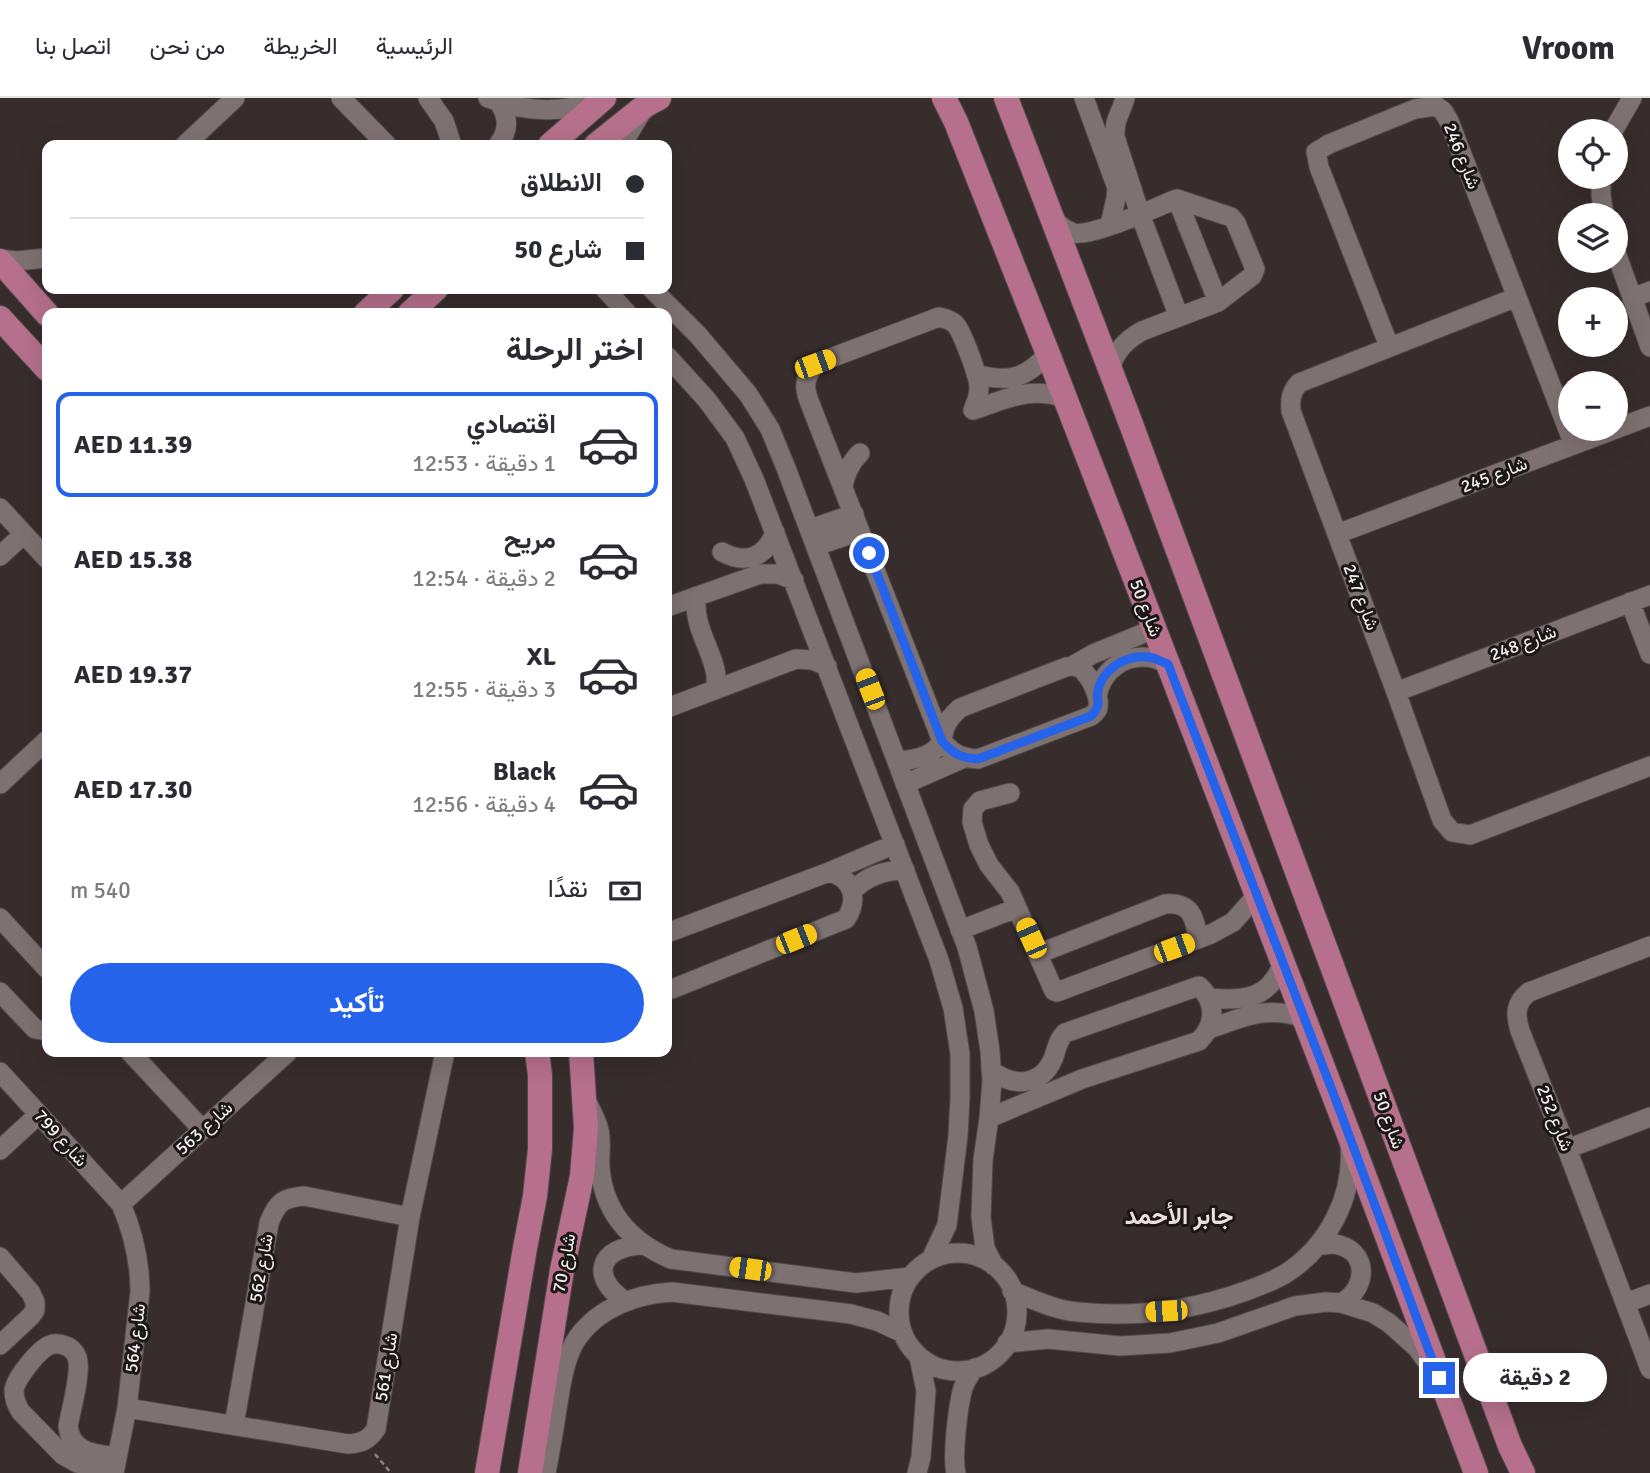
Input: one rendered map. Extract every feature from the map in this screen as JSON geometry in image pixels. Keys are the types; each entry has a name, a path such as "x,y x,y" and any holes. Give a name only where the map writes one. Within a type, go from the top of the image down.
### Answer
{"main road":[{"path":"556,140 604,98"},
{"name":"شارع 50","path":"944,98 1048,354 1168,664 1476,1473"},
{"name":"شارع 50","path":"1006,98 1110,369 1505,1433 1523,1473"},
{"path":"602,140 652,102"},
{"path":"0,260 42,308"},
{"path":"371,308 387,294"},
{"path":"415,308 431,294"},
{"path":"0,318 42,364"},
{"path":"487,1473 537,1185 540,1149 538,1057"},
{"name":"شارع 70","path":"530,1473 562,1270 582,1176 586,1128 581,1057"}],"street":[{"path":"200,137 235,98"},
{"path":"341,98 382,140"},
{"path":"428,98 444,121 451,140"},
{"path":"494,100 522,108 544,110 574,107 604,98"},
{"path":"1084,98 1117,188 1110,225"},
{"path":"1125,98 1114,125 1115,137 1140,214 1179,317"},
{"path":"1621,119 1632,98"},
{"path":"494,100 506,116 506,132 501,140"},
{"path":"625,140 652,102"},
{"name":"شارع 246","path":"1389,346 1319,167 1316,152 1329,144 1432,102 1443,111 1449,121 1574,445"},
{"path":"1051,217 1072,233 1086,233 1177,199 1234,219 1254,265 1252,276 1219,302 1142,331 1126,341 1119,349 1110,369"},
{"path":"1177,199 1219,302"},
{"path":"0,260 42,258"},
{"path":"1628,272 1641,295 1650,347"},
{"path":"610,294 622,308"},
{"path":"657,294 671,308"},
{"name":"شارع 247","path":"1517,297 1299,383 1290,400 1291,411 1442,820 1452,832 1470,835 1650,766"},
{"path":"672,309 748,394 770,429 967,947 984,1012 992,1082 983,1160 981,1217 985,1248 1012,1291 1016,1318 1007,1343 992,1360 975,1368 963,1371 940,1368 919,1356 903,1333 900,1319 899,1304 910,1277 923,1264 942,1255 964,1253 994,1266"},
{"path":"1065,398 1042,392 1023,393 973,410 979,387 976,374 957,326 950,319 939,317 815,364 807,374 805,387 942,741 952,752 964,758 978,759 1091,716 1098,710 1097,695 1086,673 1072,666"},
{"path":"976,374 996,380 1008,379 1030,370 1048,354"},
{"path":"672,362 735,438 754,479 939,960 953,1008 960,1054 958,1136 947,1226 931,1259"},
{"name":"شارع 245","path":"1337,534 1650,416"},
{"path":"824,440 844,450 860,453 850,465 843,487"},
{"path":"0,508 42,554"},
{"path":"813,538 857,522"},
{"path":"722,552 740,559 750,558 766,549 775,531"},
{"path":"0,556 24,534"},
{"path":"672,605 760,574 778,574 794,580"},
{"name":"شارع 248","path":"1396,692 1650,595"},
{"path":"697,596 696,616 716,676 715,690"},
{"path":"1630,602 1650,654"},
{"path":"923,691 951,708 960,708 1072,666 1093,654 1154,629"},
{"path":"1097,695 1103,678 1118,663 1132,658 1152,658 1168,664"},
{"path":"672,706 796,659 812,660 827,666"},
{"path":"897,761 928,754 936,749 942,741 948,720 960,708"},
{"path":"0,784 42,745"},
{"path":"905,784 964,758"},
{"path":"1010,793 981,801 973,809 972,822 989,865 1010,892 1052,989 1057,992 1198,939 1233,922 1256,895"},
{"path":"672,931 830,872 895,844"},
{"path":"852,891 876,874 905,870"},
{"path":"672,989 846,919 853,906 852,891 843,878 830,872"},
{"path":"1038,954 1165,904 1175,903 1186,906 1193,916 1198,939"},
{"path":"960,930 1017,908"},
{"path":"0,918 42,964"},
{"name":"شارع 252","path":"1650,946 1529,992 1521,998 1516,1017 1650,1369"},
{"path":"1209,998 1235,1000 1254,996 1269,986 1280,972 1283,963"},
{"path":"989,1118 1082,1079 1199,1041 1209,1029 1213,1013 1209,998 1199,986 1065,1033 1057,1044 1049,1065 1038,1077 1031,1080 1006,1080 991,1070"},
{"path":"0,992 8,1013 42,1030"},
{"path":"1209,1029 1255,1013 1278,1011 1304,1018"},
{"path":"1055,1050 1057,1063 1064,1073 1082,1079"},
{"path":"135,1057 202,1129"},
{"name":"شارع 563","path":"121,1204 282,1057"},
{"name":"شارع 561","path":"365,1441 376,1429 410,1217 444,1057"},
{"name":"شارع 799","path":"0,1072 121,1204"},
{"path":"585,1096 599,1129 603,1189 626,1230 642,1245 671,1259 856,1283 910,1277"},
{"path":"0,1150 38,1114"},
{"path":"1567,1149 1650,1117"},
{"path":"1012,1291 1043,1304 1076,1312 1111,1314 1166,1311 1224,1299 1270,1282 1303,1260 1329,1230 1345,1194 1349,1175 1349,1135"},
{"name":"شارع 562","path":"234,1425 269,1223 281,1202 304,1196 410,1217"},
{"name":"شارع 564","path":"115,1468 127,1408 140,1292 135,1247 121,1204"},
{"path":"625,1301 608,1286 603,1272 606,1259 628,1246 642,1245"},
{"path":"1317,1246 1339,1245 1358,1259 1362,1273 1360,1284 1349,1299 1341,1303"},
{"path":"0,1257 31,1293 35,1310 0,1345"},
{"path":"546,1473 562,1380 569,1356 578,1337 594,1321 625,1301 672,1292 851,1314 877,1321 903,1333"},
{"path":"1626,1303 1650,1294"},
{"path":"1007,1343 1048,1339 1120,1346 1170,1343 1219,1333 1295,1307 1326,1302 1341,1303 1373,1313 1389,1323 1417,1348 1439,1378"},
{"path":"55,1343 68,1346 77,1356 79,1369 68,1426 74,1443 83,1451 115,1468 77,1463 63,1455 16,1405 16,1382 38,1353 48,1345 55,1343"},
{"path":"917,1473 921,1457 926,1391 919,1356"},
{"path":"956,1473 953,1461 962,1395 966,1381 975,1368"},
{"path":"127,1408 348,1444 365,1441"},
{"path":"46,1438 68,1426"}],"path":[{"path":"365,1441 391,1473"}],"district":[{"name":"جابر الأحمد","path":"1179,1216"}],"route":[{"path":"869,553 942,741 952,752 964,758 978,759 1091,716 1099,706 1098,687 1118,663 1132,658 1152,658 1168,664 1340,1111 1439,1378"}]}
